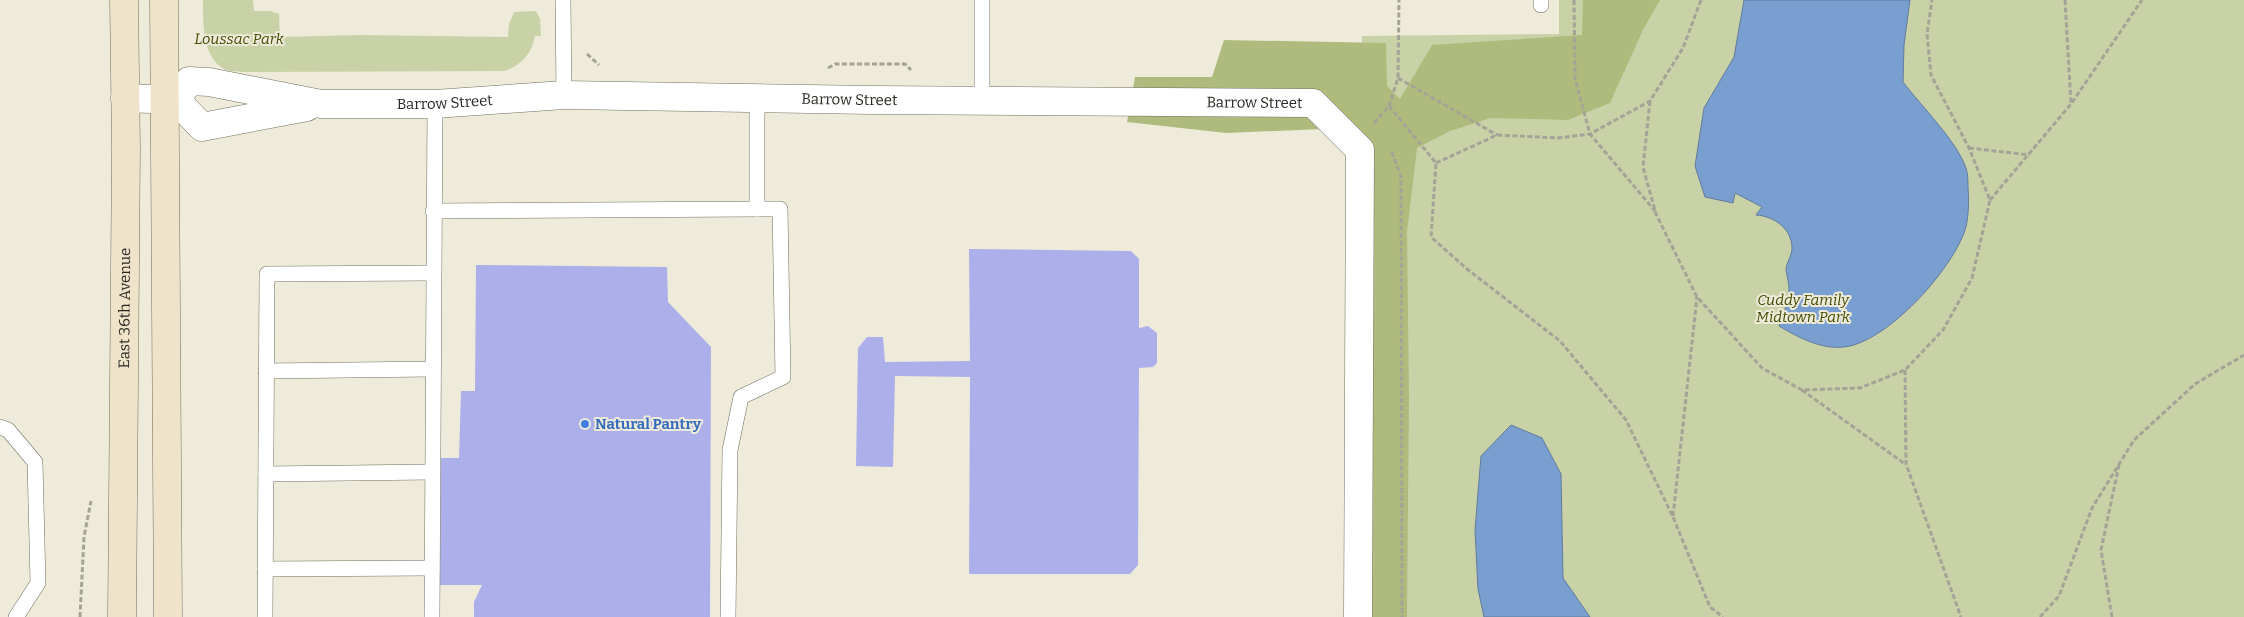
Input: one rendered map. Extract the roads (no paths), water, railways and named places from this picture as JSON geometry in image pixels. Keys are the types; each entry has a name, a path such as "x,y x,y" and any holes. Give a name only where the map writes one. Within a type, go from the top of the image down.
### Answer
{"main road":[{"name":"East 36th Avenue","path":"122,617 124,0"},
{"path":"164,0 170,100 168,617"}],"street":[{"name":"Barrow Street","path":"321,104 209,82 189,81 170,100 202,127 321,104 435,104 564,95 1313,103 1360,150 1358,617"},
{"path":"125,98 170,100"}],"lane":[{"path":"563,0 564,95"},
{"path":"982,0 982,100"},
{"path":"757,97 757,209"},
{"path":"432,617 435,104"},
{"path":"433,211 780,209 783,377 741,398 730,450 728,617"},
{"path":"265,617 267,274 433,273"},
{"path":"266,371 433,369"},
{"path":"0,427 8,430 35,462 38,583 16,617"},
{"path":"266,474 432,472"},
{"path":"265,569 432,568"}],"water":[{"path":"1744,0 1910,0 1904,45 1903,82 1947,135 1966,168 1969,198 1967,222 1957,248 1919,299 1886,328 1854,345 1844,347 1824,346 1796,336 1779,326 1789,294 1786,270 1792,248 1789,235 1775,221 1756,215 1762,207 1735,193 1733,203 1705,197 1695,166 1704,108 1734,57"},
{"path":"1511,425 1542,438 1561,474 1563,578 1590,617 1484,617 1478,589 1475,530 1481,456"}],"place":[{"name":"Natural Pantry","path":"585,424"}],"park label":[{"name":"Loussac Park","path":"239,39"},
{"name":"Cuddy Family Midtown Park","path":"1803,308"}]}
